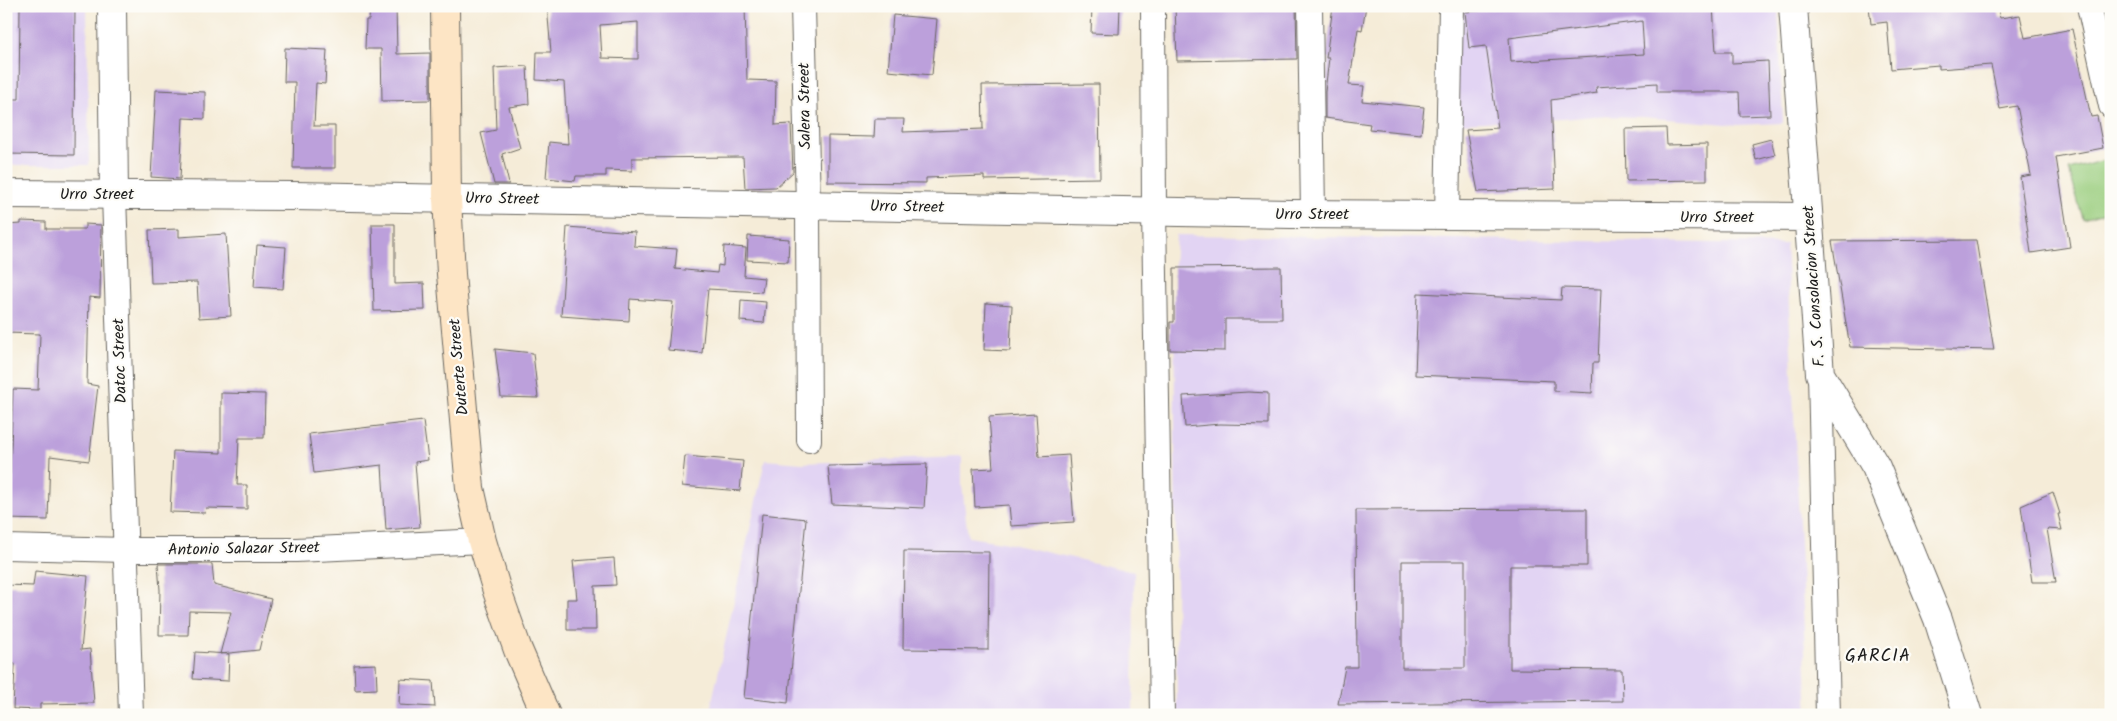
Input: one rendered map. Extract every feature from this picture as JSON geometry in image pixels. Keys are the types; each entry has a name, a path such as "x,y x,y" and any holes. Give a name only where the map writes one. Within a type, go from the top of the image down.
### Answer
{"main road":[{"name":"Duterte Street","path":"445,6 447,198 451,274 470,488 482,541 497,591 518,650 546,715"}],"street":[{"name":"Datoc Street","path":"112,6 114,194 130,715"},
{"name":"Salera Street","path":"803,6 808,205 809,440"},
{"path":"1153,6 1154,212 1162,715"},
{"path":"1310,6 1313,214"},
{"path":"1447,214 1451,6"},
{"name":"F. S. Consolacion Street","path":"1794,6 1820,374 1876,467 1938,619 1968,715"},
{"path":"2089,6 2111,106"},
{"name":"Urro Street","path":"6,194 447,198 1154,212 1808,217"},
{"path":"1820,374 1828,715"},
{"name":"Antonio Salazar Street","path":"6,547 126,550 296,550 482,541"}],"shaded area":[{"path":"6,6 87,6 89,165 6,165"},
{"path":"1453,6 1778,6 1783,123 1738,125 1643,117 1594,116 1455,123"},
{"path":"1176,235 1786,244 1808,715 1177,715 1174,268"},
{"path":"962,457 962,485 968,537 1002,542 1134,572 1133,715 709,715 765,460 802,463"}],"green space":[{"path":"2111,158 2111,211 2083,219 2069,170"}],"building":[{"path":"20,6 75,6 74,155 6,154 6,99 19,99"},
{"path":"370,6 396,6 397,54 430,53 430,100 382,101 381,49 365,49 366,20 369,20"},
{"path":"547,6 745,6 747,80 776,81 775,125 791,124 793,172 776,187 745,188 743,157 632,158 632,171 606,170 606,176 576,176 575,181 546,178 549,142 568,144 564,82 536,80 537,52 551,52","holes":["638,22 638,59 602,58 600,25"]},
{"path":"1092,6 1120,6 1119,34 1091,33"},
{"path":"1175,6 1296,6 1297,59 1177,61"},
{"path":"1333,6 1366,6 1362,30 1358,29 1349,85 1364,86 1362,101 1424,107 1421,134 1369,129 1370,124 1325,118 1325,92 1329,58 1326,58"},
{"path":"1527,6 1713,6 1716,52 1732,52 1732,63 1768,61 1770,115 1740,116 1739,92 1657,92 1657,83 1596,87 1597,93 1551,100 1555,189 1478,192 1466,130 1498,128 1486,46 1469,48 1465,12","holes":["1642,21 1644,54 1511,62 1509,38"]},
{"path":"1869,6 1997,6 2000,18 2020,15 2025,38 2072,29 2091,117 2097,116 2103,148 2056,157 2070,247 2031,253 2020,177 2031,175 2017,106 2000,109 1991,65 1939,69 1939,65 1891,69 1887,22 1871,24"},
{"path":"893,15 937,19 932,75 888,71"},
{"path":"285,48 327,50 325,84 316,83 314,126 335,126 335,168 293,168 295,82 284,82"},
{"path":"527,66 529,104 509,107 520,148 502,154 509,184 494,184 481,133 496,130 494,68"},
{"path":"1099,84 1100,178 984,180 984,176 926,178 926,183 828,182 828,136 874,137 875,119 904,119 903,132 983,129 982,85"},
{"path":"156,90 205,92 205,119 183,118 180,179 151,177"},
{"path":"1666,128 1667,145 1707,144 1707,180 1626,181 1625,129"},
{"path":"1771,139 1775,155 1756,160 1752,144"},
{"path":"21,221 46,222 46,229 85,229 85,224 101,225 100,298 89,297 87,384 98,386 89,461 50,456 48,520 6,519 6,474 10,474 13,389 38,390 40,334 6,333 6,225 21,224"},
{"path":"372,224 395,224 395,284 424,283 425,310 374,311"},
{"path":"567,227 635,232 634,246 677,249 675,269 717,273 718,265 723,266 724,246 746,248 744,276 764,278 762,292 708,289 702,353 668,350 673,302 630,299 629,321 561,316"},
{"path":"179,229 179,237 226,234 231,316 199,318 197,282 151,283 149,230"},
{"path":"748,236 789,239 788,262 747,260"},
{"path":"1976,240 1994,350 1850,347 1832,241"},
{"path":"257,245 286,247 283,289 254,287"},
{"path":"1281,267 1282,319 1225,319 1225,351 1170,350 1170,322 1174,322 1174,268"},
{"path":"1562,288 1601,289 1598,363 1593,363 1592,393 1554,391 1554,381 1415,375 1418,293 1561,300"},
{"path":"741,300 766,302 764,323 740,321"},
{"path":"986,303 1012,305 1010,351 984,350"},
{"path":"495,349 533,353 538,398 501,397"},
{"path":"1248,392 1268,393 1268,425 1220,424 1185,427 1183,396"},
{"path":"221,393 265,394 264,438 239,438 237,485 247,485 247,509 206,508 205,513 170,512 173,451 221,453"},
{"path":"1036,414 1039,457 1069,455 1074,522 1011,526 1009,505 975,507 973,469 993,468 989,417"},
{"path":"423,421 428,460 415,462 420,527 386,530 382,465 314,473 309,434"},
{"path":"685,456 743,461 740,491 682,486"},
{"path":"927,464 924,508 832,504 828,466"},
{"path":"2053,492 2060,514 2058,514 2062,530 2047,529 2056,582 2032,582 2021,506"},
{"path":"1587,509 1587,566 1510,566 1510,669 1622,670 1623,701 1338,704 1345,667 1357,667 1356,510","holes":["1402,561 1465,561 1465,668 1402,668"]},
{"path":"762,514 806,519 788,703 744,698"},
{"path":"904,551 989,552 988,650 903,649"},
{"path":"614,558 616,585 595,586 596,630 567,630 567,599 577,599 573,561"},
{"path":"158,564 212,564 214,585 271,599 259,650 220,654 231,612 189,611 188,635 159,635 160,590"},
{"path":"35,571 88,576 81,650 90,649 94,703 40,704 40,710 13,709 15,664 6,662 6,585 33,586"},
{"path":"195,652 229,654 228,681 193,679"},
{"path":"376,664 377,689 355,690 354,665"},
{"path":"400,679 433,681 435,707 399,705"}],"district":[{"name":"GARCIA","path":"1878,656"}]}
